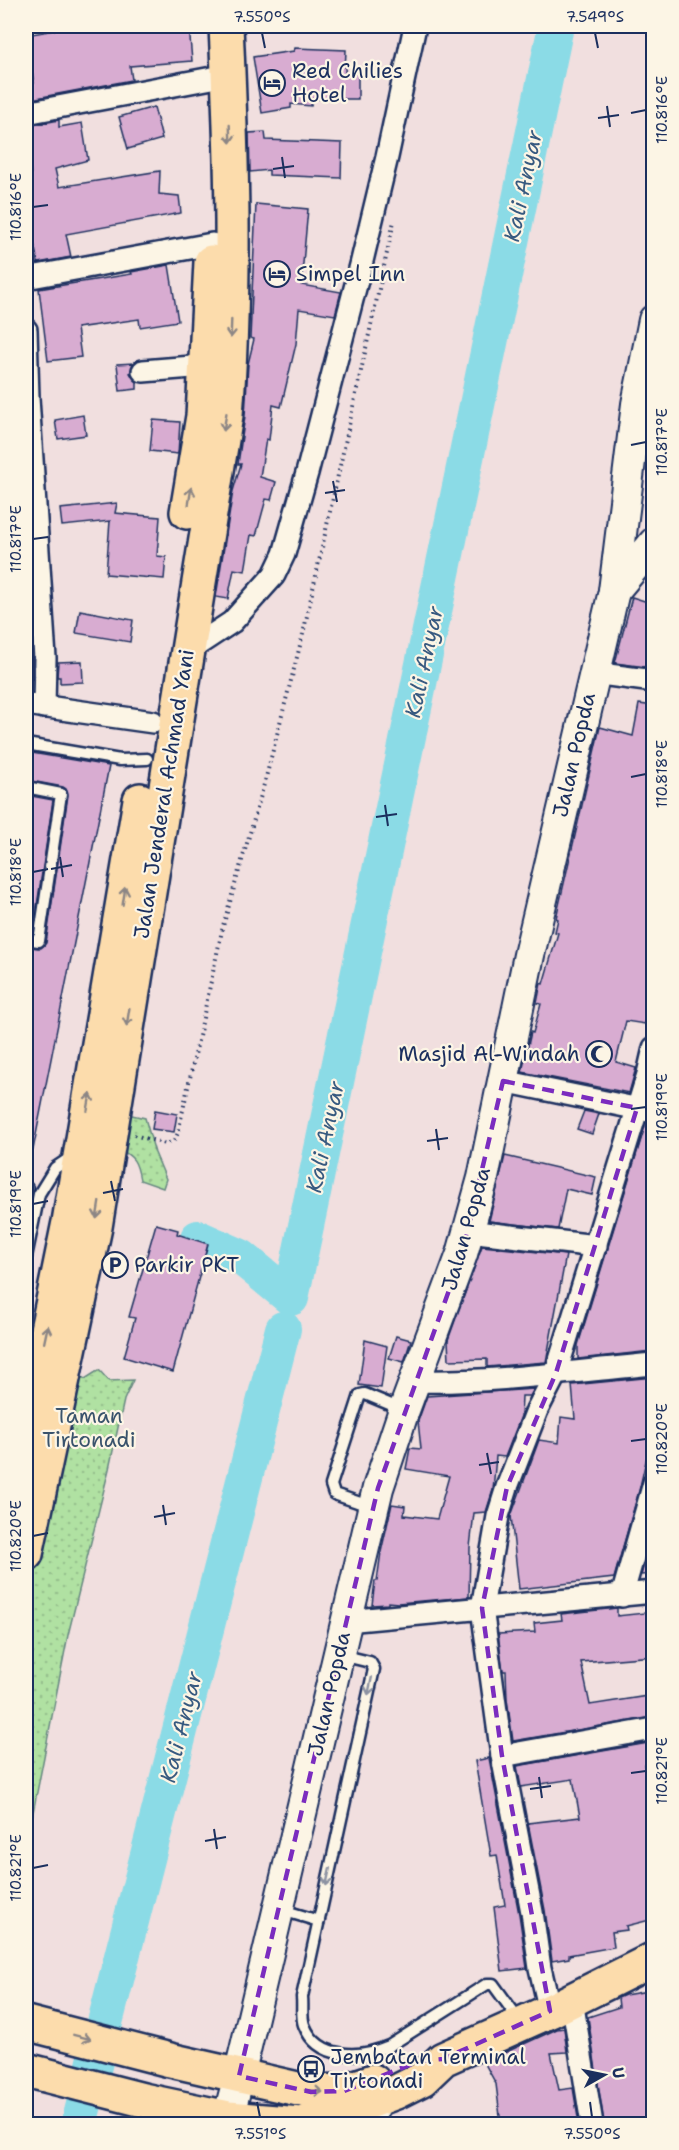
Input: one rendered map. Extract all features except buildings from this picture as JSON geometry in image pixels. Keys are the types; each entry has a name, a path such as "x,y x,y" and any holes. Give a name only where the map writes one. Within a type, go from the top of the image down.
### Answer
{"main road":[{"name":"Jalan Jenderal Achmad Yani","path":"126,956 188,651 226,415 218,365 212,244 218,77 223,26"},
{"name":"Jalan Jenderal Achmad Yani","path":"26,1554 95,1227 100,1144 126,956 147,759 203,416 218,365 234,238 218,77"},
{"name":"Jalan Popda","path":"227,2121 385,1465 462,1254 483,1178 529,955 593,673 614,591 637,404 654,320"},
{"path":"614,591 654,543"},
{"name":"Jalan Jenderal Achmad Yani","path":"26,1433 69,1222 100,1144"},
{"path":"26,2070 227,2121 301,2124 321,2120 380,2099 419,2061 442,2059 548,2011 654,1959"},
{"path":"26,2023 277,2085 311,2092 344,2091 380,2099"}],"street":[{"path":"188,651 232,622 274,575 284,554 377,200 415,26"},
{"path":"26,113 218,77"},
{"path":"26,288 26,277 212,244"},
{"path":"26,330 29,466 45,658 35,706 153,722"},
{"path":"142,371 218,365"},
{"path":"593,673 654,681"},
{"path":"592,2124 548,2011 532,1912 502,1756 482,1608 498,1516 537,1410 556,1372 596,1246 645,1110 648,1074 654,1048"},
{"path":"503,1081 645,1110"},
{"path":"468,1231 596,1246"},
{"path":"416,1381 483,1380 654,1364"},
{"path":"622,1596 654,1483"},
{"path":"346,1621 654,1592"},
{"path":"502,1756 654,1730"},
{"path":"277,2085 282,2124"}],"lane":[{"path":"26,744 120,760 147,759"},
{"path":"26,787 61,794 39,941 26,939"},
{"path":"26,1257 39,1194 55,1168 100,1144"},
{"path":"374,1508 334,1494 331,1485 360,1395 365,1394 404,1410"},
{"path":"338,1655 370,1662 374,1669 302,1997 303,2024 312,2040 324,2049 351,2056 373,2053 390,2046 487,1984 493,1984 548,2011"},
{"path":"279,1909 319,1921"}],"path":[{"path":"100,1144 165,1144 174,1141 178,1133 224,926 303,634 395,220"}],"highlighted area":[{"path":"503,1081 637,1108 556,1373 507,1487 482,1608 502,1756 550,2011 443,2059 419,2061 344,2091 311,2092 239,2076 378,1488 462,1254"}],"green space":[{"path":"123,1113 145,1118 155,1153 166,1179 163,1188 140,1180 134,1160 118,1149"},
{"name":"Taman Tirtonadi","path":"73,1370 85,1379 99,1370 109,1381 133,1380 124,1400 68,1635 26,1848 26,1584"}],"waterway":[{"name":"Kali Anyar","path":"198,1238 241,1257 291,1298 556,26"},
{"name":"Kali Anyar","path":"79,2124 283,1329"}],"place":[{"name":"Red Chilies Hotel","path":"272,83"},
{"name":"Simpel Inn","path":"277,274"},
{"name":"Masjid Al-Windah","path":"599,1054"},
{"name":"Parkir PKT","path":"115,1265"},
{"name":"Jembatan Terminal Tirtonadi","path":"311,2069"}]}
